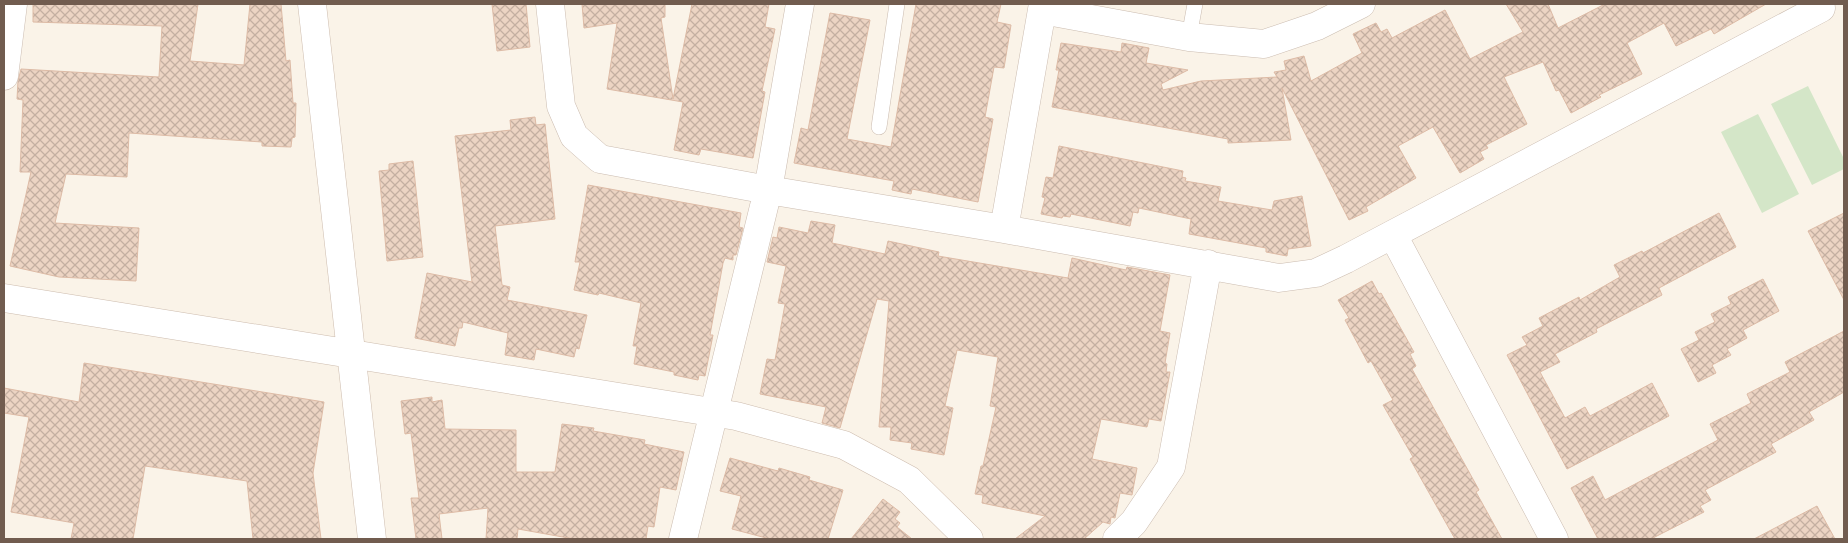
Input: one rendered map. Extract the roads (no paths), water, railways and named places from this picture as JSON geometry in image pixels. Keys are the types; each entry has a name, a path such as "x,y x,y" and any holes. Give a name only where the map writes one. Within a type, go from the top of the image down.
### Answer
{"street":[{"path":"4,76 13,4"},
{"path":"312,4 372,539"},
{"path":"550,4 561,106 574,136 600,159 768,190 1004,228 1279,278 1316,273 1393,236 1820,8 1819,4"},
{"path":"683,539 768,190 800,4"},
{"path":"1004,228 1043,7 1190,37 1264,44 1317,26 1361,4"},
{"path":"1393,236 1554,539"},
{"path":"1117,539 1134,522 1171,467 1208,264"},
{"path":"4,298 736,416 844,445 909,480 968,539"}],"lane":[{"path":"879,127 897,4"},
{"path":"1190,37 1195,4"}]}
